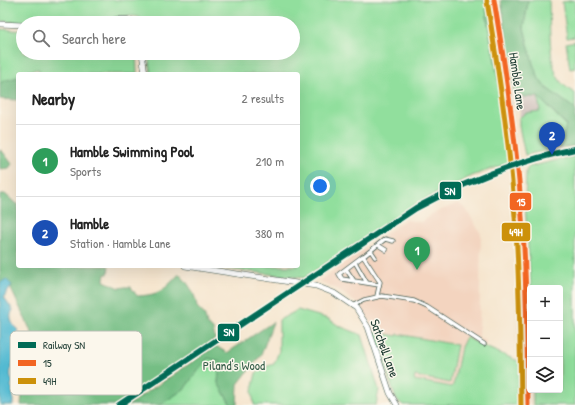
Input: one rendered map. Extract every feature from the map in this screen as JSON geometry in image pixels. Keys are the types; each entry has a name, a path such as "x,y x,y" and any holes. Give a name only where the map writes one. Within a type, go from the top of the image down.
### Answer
{"main road":[{"name":"Hamble Lane","path":"494,0 510,98 522,216 527,310 528,405"},
{"path":"0,24 16,25"},
{"path":"143,60 145,72"},
{"name":"Satchell Lane","path":"198,268 316,286 334,293 356,308 368,327 390,393 397,405"}],"street":[{"path":"380,285 342,279 339,274 385,239 393,241"},
{"path":"378,245 386,250"},
{"path":"370,251 375,257"},
{"path":"364,256 380,282 377,296"},
{"path":"354,262 367,283"},
{"path":"346,269 354,281"},
{"path":"352,306 377,296 419,303 484,344"}],"shaded area":[{"path":"514,91 524,97 538,97 540,111 525,113 519,117 520,111 518,100 515,98"},
{"path":"458,203 466,209 481,234 479,339 486,340 485,347 523,363 523,405 403,405 396,399 372,324 359,305 337,289 319,281 405,220 421,222 432,214"}],"green space":[{"path":"0,0 493,0 514,161 472,176 417,203 304,278 218,268 300,268 300,72 151,72 149,60 300,60 300,16 16,16 16,22 0,21"},
{"path":"485,0 493,0 514,152 513,154 510,153 509,149"},
{"path":"501,0 528,0 524,28 533,64 539,79 545,87 575,109 575,146 557,148 563,139 566,124 538,97 524,97 514,91"},
{"path":"528,0 549,0 550,41 555,72 560,81 575,93 575,109 545,87 539,79 533,64 524,28"},
{"path":"575,0 575,37 567,38 562,2"},
{"path":"0,29 16,30 16,60 136,60 137,72 39,72 39,69 16,72 16,78 3,81 0,84"},
{"path":"575,41 575,68 570,69 566,43"},
{"path":"16,78 16,100 0,99 0,84 3,81"},
{"path":"538,97 566,125 563,139 557,148 525,155 519,126 519,117 525,113 540,111"},
{"path":"0,150 12,164 9,168 0,169"},
{"path":"575,156 575,405 533,405 533,393 563,393 563,285 531,285 525,204 526,172 528,167"},
{"path":"0,194 5,194 16,204 16,268 109,268 108,274 105,274 104,281 120,288 131,287 137,296 161,291 179,274 191,289 197,307 204,314 207,324 213,329 215,339 142,388 142,331 31,331 11,289 12,285 0,283"},
{"path":"298,310 329,319 339,326 362,335 379,390 376,405 254,405 252,391 256,373 265,367 274,364 279,351 279,320"},
{"name":"Piland's Wood","path":"273,322 261,355 238,384 237,405 231,405 218,383 220,361 208,358 184,389 160,405 128,405 216,346 227,353"},
{"path":"374,332 397,336 398,334 457,345 450,383 415,376 414,380 452,387 461,347 466,337 485,347 523,363 523,405 403,405 396,399"},
{"path":"208,358 220,361 218,383 231,405 160,405 184,389"},
{"path":"22,395 131,395 116,405 21,405"}],"water":[{"path":"6,279 12,285 4,297 13,310 11,321 18,330 10,331 10,395 13,395 13,405 0,405 0,283"}],"rail line":[{"name":"SN","path":"142,390 416,208 493,172 533,159 575,149"},
{"name":"SN","path":"119,405 134,395"}],"transit line":[{"name":"15","path":"494,0 511,108 520,190 526,287 528,405"},
{"name":"49H","path":"487,1 504,109 513,190 519,288 521,405"}],"place":[{"name":"Hamble","path":"552,155"},
{"name":"Hamble Swimming Pool","path":"417,270"}]}
